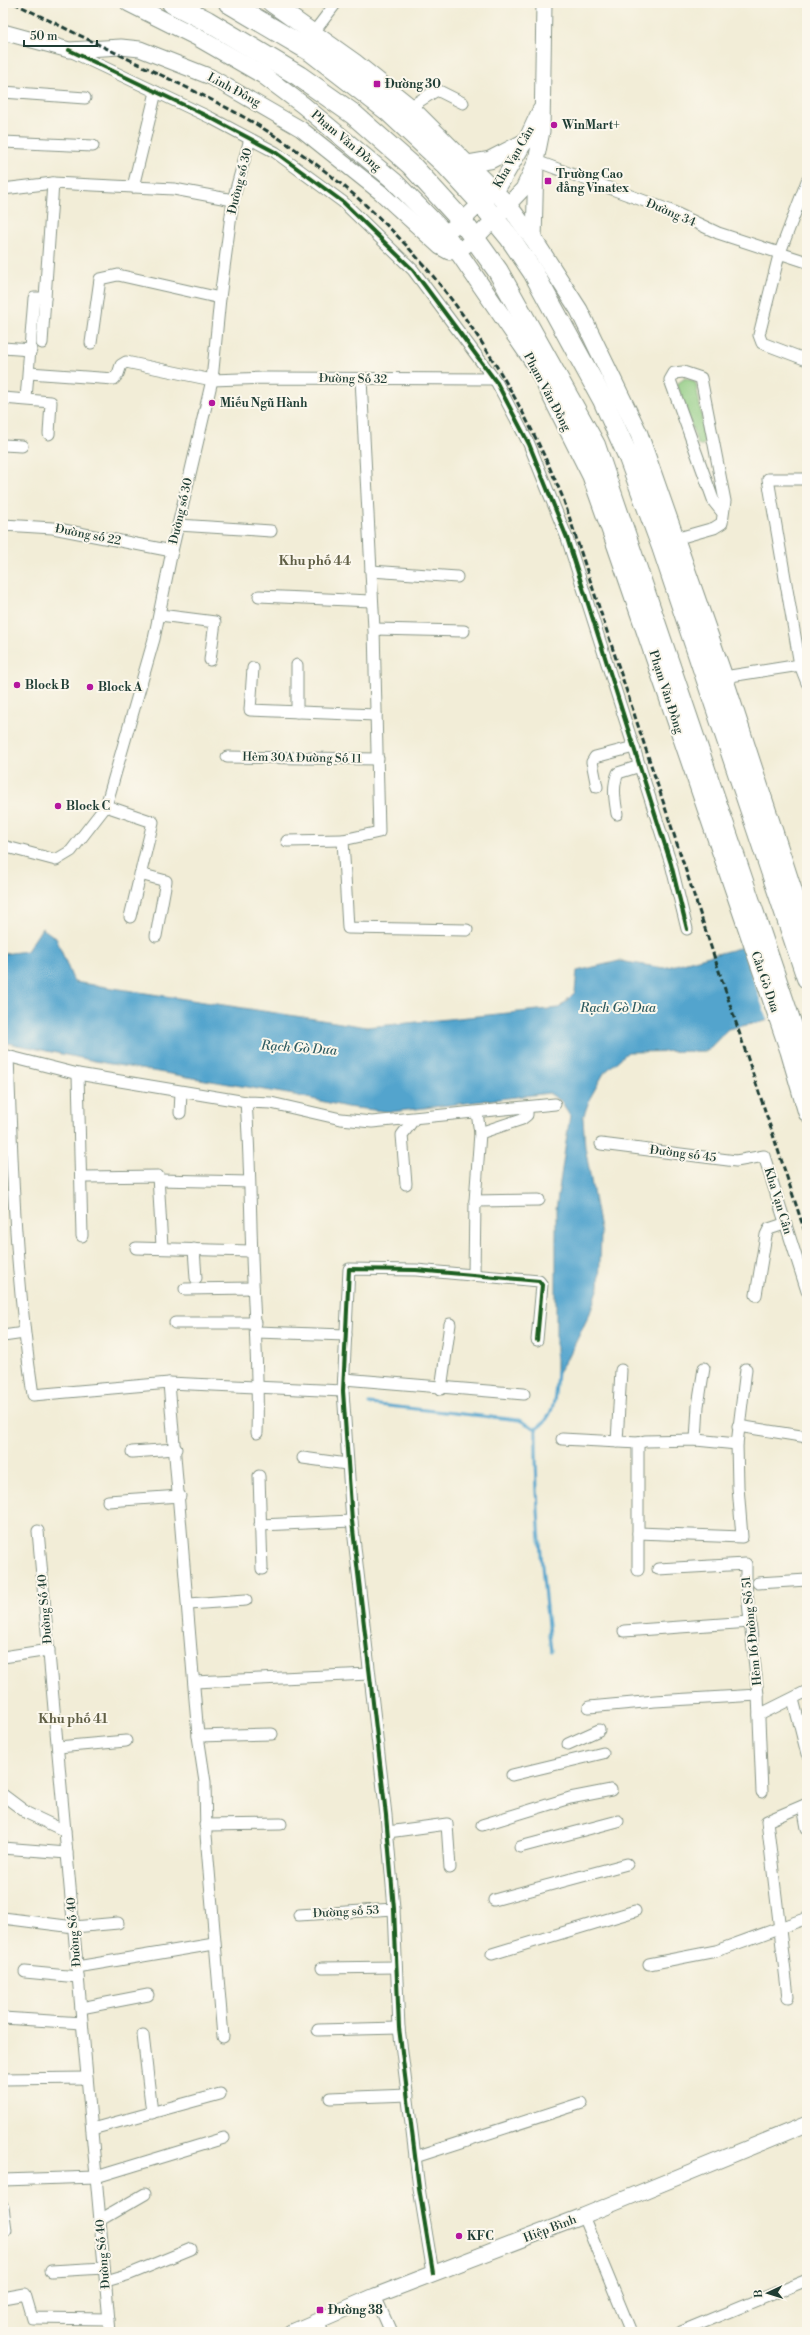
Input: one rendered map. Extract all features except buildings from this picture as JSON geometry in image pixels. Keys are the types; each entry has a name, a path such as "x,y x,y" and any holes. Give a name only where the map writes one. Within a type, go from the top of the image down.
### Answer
{"highway":[{"name":"Phạm Văn Đồng","path":"172,3 207,21 269,58 353,114 411,166 476,238 499,273 595,445 747,912"},
{"path":"229,3 312,52 387,110 446,165 488,198 501,212 603,400 632,440 662,547 754,823 788,898 807,978"},
{"path":"446,165 467,164"},
{"name":"Cầu Gò Dưa","path":"747,912 795,1049 807,1070"}],"main road":[{"name":"Phạm Văn Đồng","path":"129,3 197,37 263,75 303,104 378,167 442,240 458,251 481,283 535,364 591,476 747,912"},
{"path":"271,3 314,32 410,107 467,164 488,198"},
{"name":"Kha Vạn Cân","path":"534,240 536,161 542,131 541,107 544,3"},
{"name":"Linh Đông","path":"3,32 69,50 121,47 140,49 211,77 301,129 380,192 427,235 436,236 442,240"},
{"name":"Kha Vạn Cân","path":"442,240 488,198 525,142 541,107"},
{"path":"467,164 490,160 525,142"},
{"name":"Kha Vạn Cân","path":"458,251 476,238 523,189 536,161"},
{"path":"501,212 534,240 579,310 593,335 632,440 675,539 724,677 788,898 807,933"},
{"path":"442,240 481,283"},
{"path":"533,272 534,240"},
{"path":"795,1049 807,1113"},
{"name":"Hiệp Bình","path":"292,2332 320,2326 375,2296 583,2216 807,2124"}],"street":[{"path":"314,32 336,3"},
{"path":"69,50 250,138 275,152 343,202 413,270 493,379 507,399 529,444 567,538 671,864 687,929"},
{"path":"410,107 437,90 463,103"},
{"path":"3,92 85,98"},
{"path":"133,187 156,92"},
{"name":"Đường số 30","path":"3,846 56,860 71,851 106,806 160,614 172,551 212,380 220,298 233,200 250,138"},
{"path":"3,142 93,146"},
{"name":"Đường 34","path":"536,161 669,210 718,234 807,262"},
{"path":"807,182 779,254 759,335 762,343 807,360"},
{"path":"42,343 53,183"},
{"path":"3,189 53,183 174,189 233,200"},
{"path":"91,343 100,279 118,275 220,298"},
{"path":"26,399 34,298 44,298"},
{"path":"3,348 31,350"},
{"name":"Đường Số 32","path":"29,374 114,379 118,374 121,365 126,362 212,380 265,378 493,379"},
{"path":"675,539 714,528 722,523 722,512 725,501 701,378 683,372 674,373 670,380 675,397 714,502 722,512"},
{"path":"287,841 343,840 379,832 374,629 371,600 371,571 361,379"},
{"path":"3,398 51,402 49,434"},
{"path":"3,445 22,446"},
{"path":"807,479 768,479 807,683"},
{"name":"Đường số 22","path":"3,524 53,528 172,551"},
{"path":"178,525 271,531"},
{"path":"371,571 457,577"},
{"path":"259,596 371,600"},
{"path":"160,614 215,622 210,660"},
{"path":"374,629 464,631"},
{"path":"724,677 802,658"},
{"path":"296,712 297,665"},
{"path":"252,668 250,710 376,715"},
{"path":"597,787 592,762 595,757 634,746"},
{"name":"Hẻm 30A Đường Số 11","path":"227,757 378,760"},
{"path":"617,814 614,788 618,773 640,766"},
{"path":"106,806 153,822 130,917"},
{"path":"343,840 348,928 467,930"},
{"path":"140,874 166,881 156,936"},
{"path":"343,1391 169,1383 32,1396 24,1333 12,1173 6,1056 78,1074 246,1102 272,1103 349,1120 372,1122 414,1120 555,1104"},
{"path":"78,1074 82,1236"},
{"path":"180,1113 181,1092"},
{"path":"246,1102 250,1147 249,1182 251,1251 258,1386 257,1434"},
{"path":"480,1133 522,1119 527,1115 527,1108"},
{"path":"474,1275 474,1200 480,1133 477,1113"},
{"path":"406,1184 402,1135 414,1120"},
{"name":"Đường số 45","path":"602,1144 736,1161 764,1156"},
{"name":"Kha Vạn Cân","path":"764,1156 784,1224 807,1291"},
{"path":"86,1177 155,1175 159,1180 162,1247"},
{"path":"159,1180 249,1182"},
{"path":"474,1200 539,1200"},
{"path":"756,1295 766,1235 769,1229 784,1224"},
{"path":"136,1248 162,1247 251,1251"},
{"path":"194,1249 196,1278"},
{"path":"433,2273 415,2157 399,2028 394,1910 388,1832 369,1674 347,1464 343,1391 349,1268 416,1270 539,1281 542,1285 537,1340"},
{"path":"185,1289 253,1288"},
{"path":"175,1323 346,1335"},
{"path":"441,1388 450,1324"},
{"path":"3,1336 24,1333"},
{"path":"696,1440 698,1406 704,1368"},
{"path":"638,1533 742,1537 738,1487 737,1444 746,1369"},
{"path":"617,1442 621,1370"},
{"path":"344,1379 524,1394"},
{"path":"169,1383 180,1496 198,1736 205,1782 205,1826 214,1944 221,1996 223,2036"},
{"path":"738,1426 807,1437"},
{"path":"562,1439 638,1443 645,1441 696,1440 737,1444"},
{"path":"638,1443 638,1570"},
{"path":"132,1452 176,1449"},
{"path":"303,1458 347,1464"},
{"path":"259,1476 262,1569"},
{"path":"108,1501 180,1496"},
{"path":"260,1525 352,1521"},
{"name":"Đường Số 40","path":"38,1531 110,2332"},
{"name":"Hẻm 16 Đường Số 51","path":"658,1569 746,1564 750,1622 758,1695 762,1792"},
{"path":"758,1583 807,1580"},
{"path":"188,1604 246,1600"},
{"path":"624,1631 750,1622"},
{"path":"3,1657 49,1650"},
{"path":"194,1682 369,1674"},
{"path":"759,1715 807,1691"},
{"path":"589,1707 655,1701 758,1695"},
{"path":"793,1699 807,1754"},
{"path":"568,1744 599,1730"},
{"path":"198,1736 272,1734"},
{"path":"58,1747 126,1741"},
{"path":"512,1775 603,1753"},
{"path":"482,1825 570,1798 611,1790"},
{"path":"3,1795 27,1813 65,1831"},
{"path":"788,1997 767,1822 805,1805 807,1828"},
{"path":"520,1847 618,1820"},
{"path":"205,1826 281,1824"},
{"path":"388,1832 447,1824 450,1868"},
{"path":"3,1848 67,1853"},
{"path":"494,1900 627,1864"},
{"name":"Đường số 53","path":"298,1914 394,1910"},
{"path":"492,1954 636,1911"},
{"path":"3,1918 74,1927 118,1923"},
{"path":"649,1964 716,1951 781,1929 807,1918"},
{"path":"25,1972 78,1972 214,1944"},
{"path":"322,1968 396,1967"},
{"path":"81,2008 148,1995"},
{"path":"3,2018 82,2023"},
{"path":"318,2030 399,2028"},
{"path":"143,2035 152,2113"},
{"path":"3,2079 87,2078"},
{"path":"92,2129 220,2094"},
{"path":"330,2098 408,2095"},
{"path":"415,2157 582,2103"},
{"path":"3,2180 96,2177 224,2138"},
{"path":"100,2220 145,2194"},
{"path":"3,2207 6,2230"},
{"path":"583,2216 632,2332"},
{"path":"106,2281 130,2274 191,2248"},
{"path":"51,2271 104,2268"},
{"path":"680,2332 699,2328 807,2280"},
{"path":"3,2298 25,2294 32,2318 109,2319"},
{"path":"375,2296 391,2332"}],"green space":[{"path":"685,378 694,381 696,384 706,441 703,445 698,445 677,384"}],"water":[{"name":"Rạch Gò Dưa","path":"42,928 56,938 74,982 367,1027 559,1008 575,992 577,971 619,961 664,968 807,930 807,1012 728,1029 707,1051 628,1052 604,1073 590,1098 583,1118 585,1147 601,1235 599,1287 590,1313 570,1354 556,1375 556,1209 570,1115 561,1101 549,1093 391,1112 347,1107 294,1095 105,1063 3,1042 3,954 27,951"}],"pier":[{"path":"807,928 807,1014 768,1023 742,946"}],"waterway":[{"path":"551,1651 540,1540 536,1429 543,1424 548,1417 554,1403 557,1371"},
{"path":"369,1404 519,1420 536,1429"}],"railway":[{"path":"14,3 225,107 264,129 316,164 363,203 405,244 444,289 478,337 509,388 537,442 563,498 807,1238"}],"cycle path":[{"path":"69,50 211,118 275,152 343,202 413,270 497,383 529,444 567,538 671,864 687,929"},
{"path":"433,2273 419,2188 399,2028 394,1909 386,1815 352,1521 343,1391 349,1269 416,1270 539,1281 542,1285 537,1340"}],"place":[{"name":"Đường 30","path":"377,84"},
{"name":"WinMart+","path":"554,125"},
{"name":"Trường Cao đẳng Vinatex","path":"548,181"},
{"name":"Miếu Ngũ Hành","path":"212,403"},
{"name":"Block B","path":"17,685"},
{"name":"Block A","path":"90,687"},
{"name":"Block C","path":"58,806"},
{"name":"KFC","path":"459,2236"},
{"name":"Đường 38","path":"320,2310"}],"district":[{"name":"Khu phố 44","path":"315,561"},
{"name":"Khu phố 41","path":"73,1719"}]}
